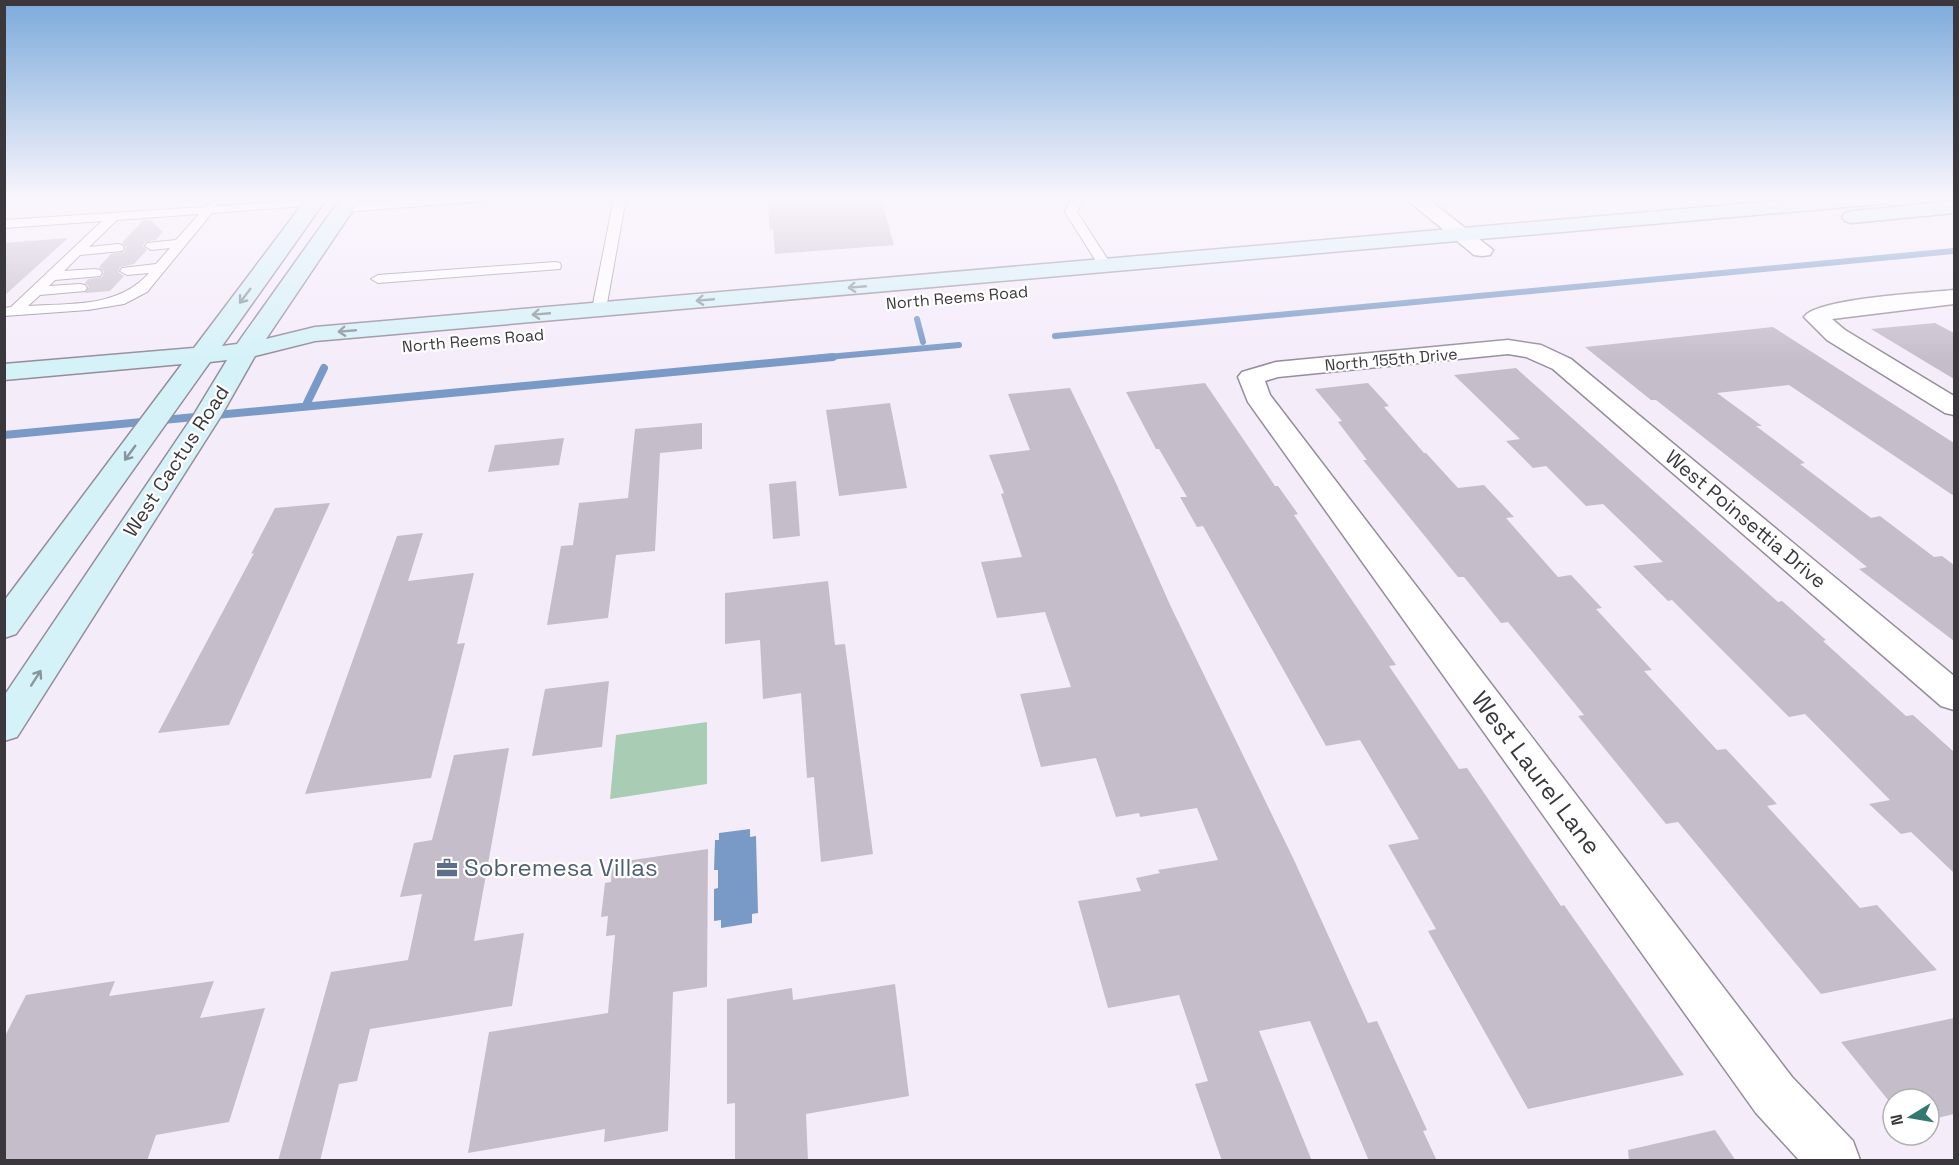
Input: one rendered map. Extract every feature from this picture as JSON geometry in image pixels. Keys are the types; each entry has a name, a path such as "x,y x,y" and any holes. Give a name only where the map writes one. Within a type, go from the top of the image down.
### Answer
{"main road":[{"name":"West Cactus Road","path":"4,627 277,252"},
{"name":"West Cactus Road","path":"4,727 207,416 246,351 314,252"},
{"name":"North Reems Road","path":"246,351 304,355 961,287 1106,266 1263,252"},
{"name":"North Reems Road","path":"4,372 246,351 315,334 599,309 961,287 1387,252"}],"street":[{"path":"1954,297 1835,310 1815,317 1836,335 1954,407"},
{"name":"North 155th Drive","path":"1251,376 1276,370 1496,348 1532,350"},
{"name":"West Poinsettia Drive","path":"1532,350 1562,364 1954,696"},
{"name":"West Laurel Lane","path":"1251,376 1257,396 1774,1095 1834,1161"}],"lane":[{"path":"10,311 77,252"},
{"path":"10,311 88,306 118,301 142,289 172,252"},
{"path":"599,309 610,252"},
{"path":"1097,252 1106,266"},
{"path":"140,258 170,255"},
{"path":"64,264 106,260"},
{"path":"378,279 555,266"},
{"path":"127,271 159,268"},
{"path":"51,276 95,273"},
{"path":"116,285 147,283"},
{"path":"35,291 80,288"}],"green space":[{"path":"707,722 707,784 610,799 616,735"}],"water":[{"path":"750,829 750,837 756,836 758,913 752,914 752,923 721,928 721,920 714,921 714,889 718,888 718,870 714,870 715,840 719,840 719,833"}],"building":[{"path":"4,252 52,252 4,296"},
{"path":"145,252 134,264 120,267 118,272 124,276 110,291 85,293 89,287 85,283 88,279 102,277 104,272 99,267 111,254"},
{"path":"1935,323 1954,333 1954,379 1871,329"},
{"path":"1773,327 1954,443 1954,496 1789,385 1717,393 1762,426 1756,426 1805,463 1800,464 1871,518 1880,516 1934,557 1942,556 1954,565 1954,641 1859,569 1867,567 1797,511 1585,347"},
{"path":"1516,368 1778,602 1782,601 1826,640 1823,641 1906,716 1913,715 1954,752 1954,873 1911,832 1901,834 1869,804 1890,800 1805,714 1789,717 1672,600 1668,601 1633,566 1663,562 1603,504 1586,506 1546,466 1533,468 1506,441 1520,439 1454,375"},
{"path":"1205,383 1275,486 1278,486 1298,514 1294,515 1396,665 1389,666 1459,769 1467,768 1561,906 1564,905 1684,1075 1528,1109 1428,931 1436,929 1388,845 1419,839 1360,740 1326,746 1203,526 1197,527 1180,497 1187,497 1159,449 1156,449 1126,392"},
{"path":"1368,383 1389,406 1384,407 1458,488 1484,485 1514,517 1506,518 1558,577 1571,575 1602,608 1596,609 1652,670 1644,671 1717,750 1726,749 1777,804 1767,806 1860,908 1877,905 1937,970 1821,994 1678,822 1666,824 1578,716 1584,715 1508,622 1501,623 1464,577 1458,577 1363,460 1367,460 1338,422 1342,421 1315,389"},
{"path":"1070,388 1115,481 1171,607 1294,860 1368,1023 1377,1021 1427,1130 1423,1131 1437,1161 1369,1161 1310,1021 1259,1031 1312,1161 1222,1161 1195,1084 1208,1081 1179,995 1108,1008 1078,901 1141,891 1136,878 1160,873 1158,870 1218,860 1197,808 1140,817 1139,813 1116,817 1096,758 1041,767 1020,694 1071,687 1045,612 997,618 981,562 1022,557 1001,494 1004,493 989,455 1030,450 1008,394"},
{"path":"890,403 907,488 839,496 826,410"},
{"path":"702,423 702,449 660,453 655,551 616,555 608,618 547,625 561,546 573,545 579,503 628,498 635,429"},
{"path":"564,438 559,465 488,472 495,445"},
{"path":"796,481 800,536 773,539 769,484"},
{"path":"330,503 229,725 158,733 254,553 251,554 275,508"},
{"path":"423,533 408,581 474,573 457,644 465,643 431,778 305,794 397,536"},
{"path":"828,581 835,645 845,644 873,854 821,862 814,777 807,778 801,693 763,699 760,640 725,644 725,593"},
{"path":"609,681 602,747 532,756 545,689"},
{"path":"509,748 474,941 524,933 512,1006 370,1029 357,1081 339,1084 320,1161 278,1161 331,972 408,960 422,894 400,897 414,843 432,840 454,755"},
{"path":"708,849 707,987 673,992 668,1131 604,1142 605,1129 468,1153 489,1032 608,1013 615,935 606,936 608,916 601,917 605,883 611,882 612,863"},
{"path":"115,981 109,996 214,981 200,1018 265,1008 229,1122 156,1135 147,1161 4,1161 4,1038 26,995"},
{"path":"895,984 909,1096 806,1114 808,1161 735,1161 735,1103 727,1104 727,999 792,988 793,1000"},
{"path":"1954,1018 1954,1114 1941,1117 1941,1087 1881,1087 1881,1091 1841,1042"},
{"path":"1715,1130 1736,1161 1629,1161 1628,1150"}],"waterway":[{"path":"1055,336 1940,252"},
{"path":"917,319 923,342"},
{"path":"817,358 959,345"},
{"path":"4,435 833,357"},
{"path":"307,403 324,368"}],"place":[{"name":"Sobremesa Villas","path":"447,868"}]}
